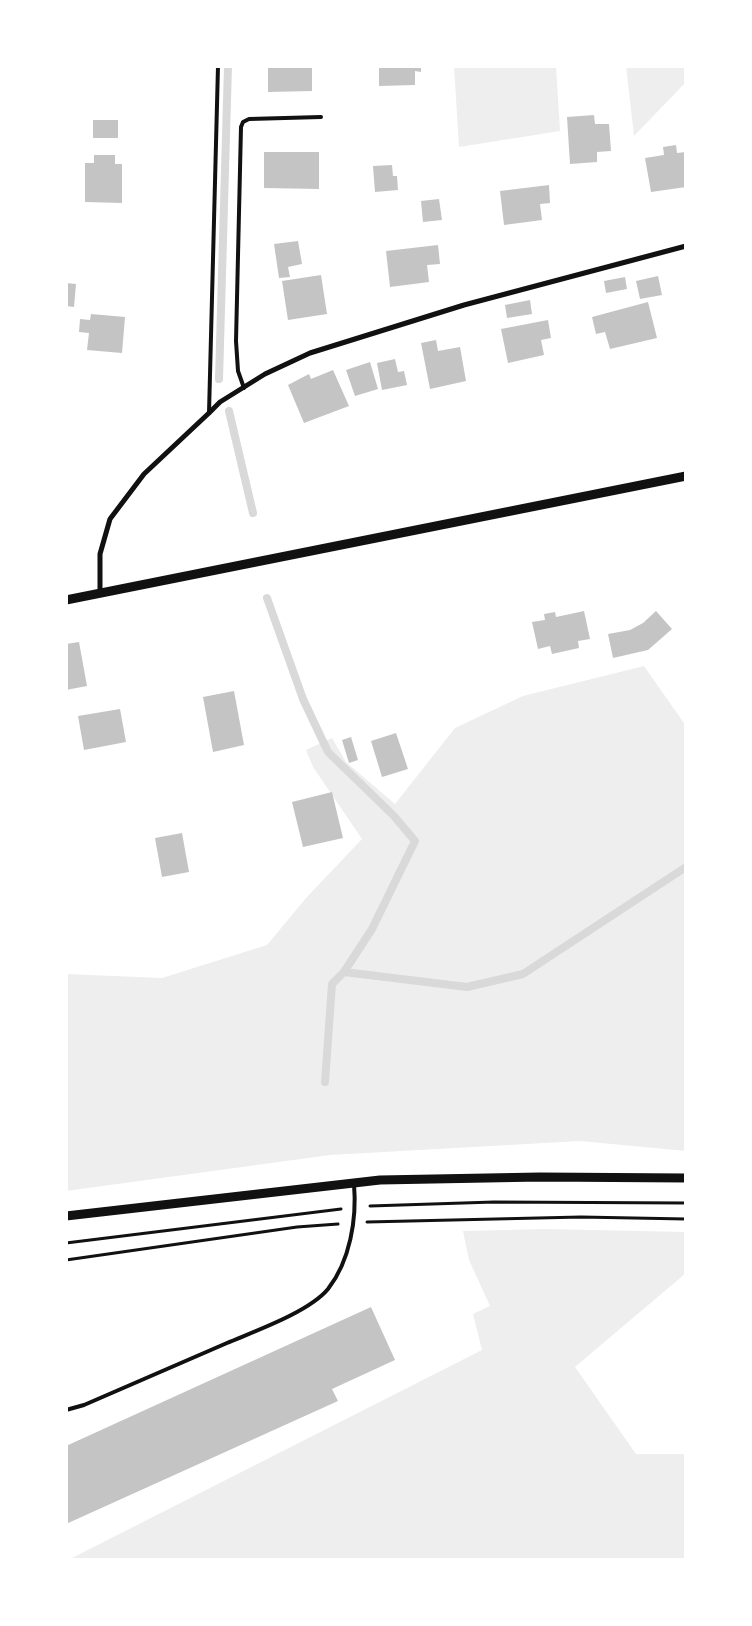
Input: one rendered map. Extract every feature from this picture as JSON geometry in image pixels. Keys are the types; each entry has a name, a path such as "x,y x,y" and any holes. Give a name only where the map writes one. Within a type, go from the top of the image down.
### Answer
{"street":[{"path":"100,594 100,554 110,519 144,474 208,413 220,402 265,374 310,354 464,305 686,246"},
{"path":"66,600 686,476"},
{"path":"66,1216 354,1182 512,1177 686,1178"}],"lane":[{"path":"208,413 218,66"},
{"path":"244,388 238,371 236,341 241,128 243,122 249,118 321,117"},
{"path":"66,1410 84,1406 294,1314 327,1290 346,1252 354,1223 356,1208 354,1182"}],"path":[{"path":"66,1243 382,1205 494,1202 686,1203"},
{"path":"66,1260 297,1227 354,1223 581,1217 686,1219"}],"shaded area":[{"path":"454,66 556,66 560,131 459,147"},
{"path":"626,66 686,66 686,82 634,136"},
{"path":"644,666 686,726 686,1151 580,1141 330,1155 66,1191 66,974 162,978 267,945 306,898 362,839 313,767 306,750 332,738 346,762 395,804 455,728 523,696"},
{"path":"545,1229 686,1232 686,1273 575,1367 636,1454 686,1454 686,1560 68,1560 482,1350 473,1314 490,1306 469,1260 463,1231"}],"building":[{"path":"268,66 312,66 312,91 268,92"},
{"path":"379,66 421,66 421,72 415,71 415,85 379,86"},
{"path":"594,115 595,124 609,124 611,151 597,152 597,162 570,164 567,117"},
{"path":"93,120 118,120 118,138 93,138"},
{"path":"676,145 677,153 686,152 686,187 651,192 645,158 664,155 663,147"},
{"path":"264,152 319,152 319,189 264,188"},
{"path":"94,155 115,155 115,164 122,164 122,203 85,202 85,163 94,163"},
{"path":"392,165 393,176 397,176 398,190 375,192 373,166"},
{"path":"549,185 550,203 540,204 542,220 504,225 500,191"},
{"path":"439,199 442,220 423,222 421,201"},
{"path":"298,241 302,264 288,267 290,277 279,278 274,244"},
{"path":"438,245 440,264 427,265 429,282 390,287 386,251"},
{"path":"321,275 327,314 288,320 282,281"},
{"path":"658,276 662,295 640,299 636,281"},
{"path":"625,277 627,289 606,293 604,281"},
{"path":"66,283 76,284 74,307 66,306"},
{"path":"530,300 532,314 507,318 505,305"},
{"path":"648,302 657,338 610,349 605,332 596,334 592,317"},
{"path":"91,314 125,317 122,353 87,350 89,333 79,332 80,319 90,320"},
{"path":"548,320 551,338 541,340 544,355 508,363 501,329"},
{"path":"436,340 438,351 460,347 466,381 430,389 421,343"},
{"path":"395,359 398,372 404,371 407,385 382,390 377,363"},
{"path":"370,362 378,389 355,396 346,370"},
{"path":"333,370 349,406 304,423 288,385 309,374 311,379"},
{"path":"584,611 590,639 578,641 579,648 552,654 550,646 538,649 532,622 545,620 544,614 555,612 556,617"},
{"path":"656,611 672,629 648,650 613,658 608,634 630,630 643,623"},
{"path":"79,642 87,686 66,690 66,644"},
{"path":"234,691 244,745 213,752 203,697"},
{"path":"120,709 126,742 84,750 78,716"},
{"path":"396,733 408,769 382,777 371,741"},
{"path":"351,737 358,760 349,763 342,740"},
{"path":"332,792 343,838 303,847 292,802"},
{"path":"182,833 189,872 162,877 155,838"},
{"path":"371,1307 395,1360 332,1389 338,1401 66,1524 66,1446"}],"waterway":[{"path":"219,379 228,66"},
{"path":"229,411 253,513"},
{"path":"267,598 303,699 328,752 394,816 415,841 372,929 344,972"},
{"path":"325,1082 332,984 344,972 467,987 523,974 686,867"}]}
